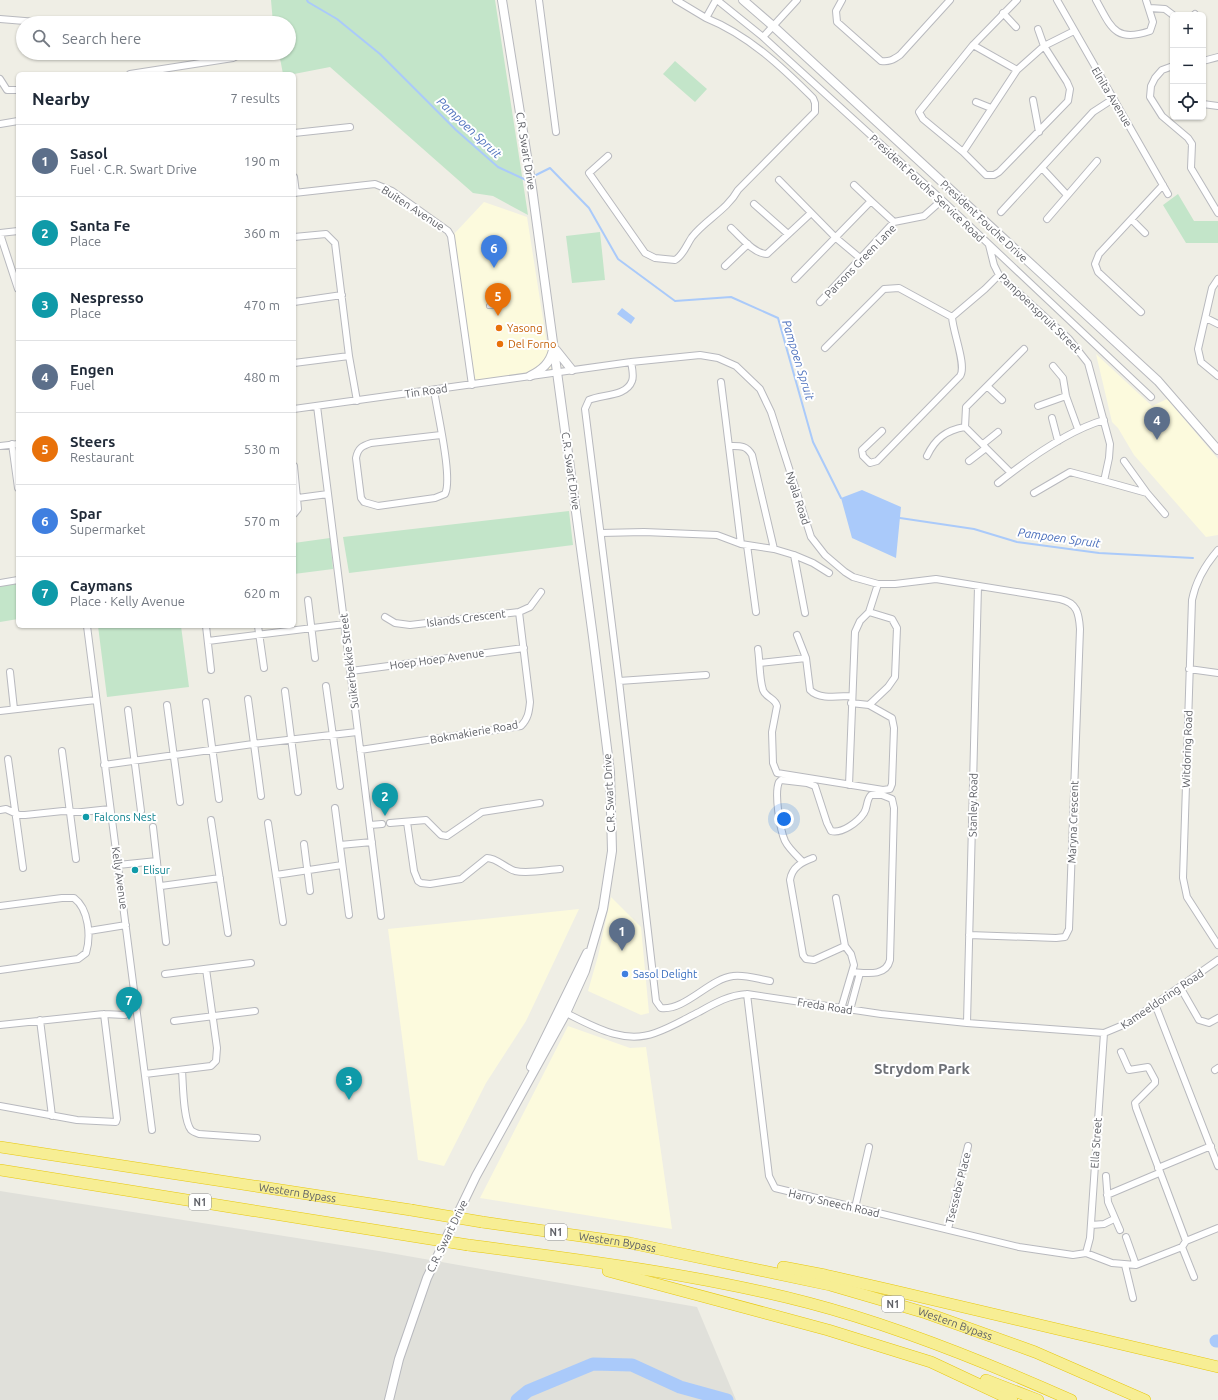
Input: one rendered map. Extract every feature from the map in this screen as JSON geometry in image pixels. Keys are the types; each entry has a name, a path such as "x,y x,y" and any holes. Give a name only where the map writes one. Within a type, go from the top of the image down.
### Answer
{"highway":[{"name":"Western Bypass","path":"0,1146 482,1222 630,1243 830,1285 926,1313 1035,1352 1145,1400"},
{"name":"N1","path":"0,1170 468,1245 706,1280 810,1303 908,1334 1015,1375 1071,1400"},
{"path":"630,1243 825,1274 1218,1367"},
{"path":"564,1258 828,1330 982,1378 1038,1400"},
{"path":"931,1362 1012,1400"}],"street":[{"name":"C.R. Swart Drive","path":"389,1400 399,1359 427,1278 476,1176 528,1081 534,1073 563,1012 588,965 603,909 612,851 610,772 532,188 502,0"},
{"path":"539,0 556,132"},
{"path":"608,156 589,173 645,252 652,257 675,260 680,256 693,236 732,200 738,190 814,112 815,103 813,98 784,69 747,40 725,26 706,18 676,0"},
{"path":"706,18 716,0"},
{"name":"President Fouche Service Road","path":"716,0 763,37 942,200 1151,397"},
{"name":"President Fouche Drive","path":"743,0 1158,381 1218,450"},
{"path":"763,37 797,0"},
{"path":"842,0 838,4 836,11 837,22 881,61 886,62 891,61 900,55 950,0"},
{"path":"1017,0 973,45 919,112 920,116 926,122 963,152 986,175 994,175 1039,132 1068,100 1070,93 1067,82 1044,46 1038,29"},
{"name":"Elnita Avenue","path":"1057,0 1168,194"},
{"path":"1096,0 1109,24 1115,31 1122,35 1150,31 1153,22 1150,8 1146,0"},
{"path":"1150,8 1165,9 1170,13"},
{"path":"1003,13 1016,27"},
{"path":"0,19 16,20"},
{"path":"963,152 1017,70 1044,46 1074,31"},
{"path":"973,45 1017,70"},
{"path":"1206,60 1218,57"},
{"path":"143,72 220,60"},
{"path":"1170,67 1162,70 1155,78 1151,86 1150,97 1162,116 1192,144 1191,168 1218,213"},
{"path":"0,78 7,90 16,90"},
{"path":"1001,212 1093,112 1113,99"},
{"path":"1033,100 1039,132"},
{"path":"976,102 991,108"},
{"path":"1206,104 1218,106"},
{"path":"0,124 16,121"},
{"path":"296,133 350,127"},
{"path":"1047,219 1097,161"},
{"path":"1042,168 1067,195"},
{"path":"779,180 836,238 860,258"},
{"name":"Buiten Avenue","path":"296,193 376,184 392,192 448,231 451,236 472,385"},
{"path":"854,185 894,222"},
{"path":"1141,312 1098,272 1094,266 1099,254 1132,220 1153,194 1163,185"},
{"name":"Parsons Green Lane","path":"820,302 894,222 924,216 942,200"},
{"path":"795,279 871,201"},
{"path":"754,204 788,234"},
{"path":"731,228 748,244 762,253 767,254 811,213"},
{"path":"1132,220 1144,233"},
{"path":"16,231 0,234 16,283"},
{"path":"296,236 320,233 326,234 335,243 349,356 357,401"},
{"path":"725,266 748,244"},
{"name":"Pampoenspruit Street","path":"989,245 994,265 999,275 1083,355 1092,370 1110,449 1104,481"},
{"path":"952,317 999,275"},
{"path":"1218,279 1212,288 1198,350 1198,356 1201,362 1213,374 1218,376"},
{"path":"825,348 884,289 899,288 952,317"},
{"path":"296,302 342,295"},
{"path":"489,306 502,305"},
{"path":"882,431 862,450 863,456 870,463 877,461 962,373 963,364 955,340 952,317"},
{"path":"1206,318 1218,324"},
{"path":"554,347 572,370"},
{"path":"530,376 539,372 547,363 551,357 554,347"},
{"path":"1011,473 965,427 966,407 1024,349"},
{"name":"Nyala Road","path":"557,372 632,362 709,355 728,362 747,375 760,389 771,412 803,517 816,545 835,565 854,577 878,584 896,584 936,579 1066,600 1077,610"},
{"path":"296,362 349,356"},
{"path":"632,362 632,381 625,389 611,395 594,398 586,405 656,1001 658,1006 665,1009 673,1007 722,980 734,976 770,981"},
{"path":"1053,366 1063,378 1066,396 1078,429"},
{"name":"Tin Road","path":"296,409 557,372"},
{"path":"721,382 744,544 756,612"},
{"path":"987,386 1002,400"},
{"path":"434,390 441,435 448,481 444,494 435,498 378,506 364,502 361,498 356,458 357,452 361,448 371,443 441,435"},
{"path":"1038,406 1066,396"},
{"name":"Suikerbekkie Street","path":"316,406 351,671 357,732 381,916"},
{"path":"1052,418 1058,441"},
{"path":"998,483 1058,441 1078,429 1104,420"},
{"path":"927,456 932,445 943,435 952,429 965,427"},
{"path":"969,461 998,432"},
{"path":"0,446 15,444 16,459"},
{"path":"730,446 744,446 752,455 774,549"},
{"path":"1124,461 1147,493 1165,514"},
{"path":"1034,494 1070,472 1147,493"},
{"path":"296,482 298,498 298,509 296,512"},
{"path":"298,498 328,494"},
{"path":"601,533 644,532 717,535 744,544 774,549 794,555 813,563 829,573"},
{"name":"Witdoring Road","path":"1218,550 1207,563 1195,587 1189,627 1184,884 1187,897 1218,945"},
{"path":"794,555 805,613"},
{"path":"0,583 16,580"},
{"path":"849,785 851,703 855,632 860,621 869,612 878,584"},
{"name":"Stanley Road","path":"968,1023 978,586"},
{"name":"Islands Crescent","path":"385,617 395,623 410,625 519,612 530,607 541,592"},
{"path":"308,600 315,658"},
{"name":"Maryna Crescent","path":"969,935 1044,939 1065,937 1068,932 1079,636 1079,616 1077,610"},
{"name":"Bokmakierie Road","path":"360,750 521,726 526,721 529,714 530,702 519,612"},
{"path":"869,612 892,619 897,628 895,677 888,687 869,705"},
{"path":"208,641 345,624"},
{"name":"Kelly Avenue","path":"87,628 126,925 131,1015 145,1074 152,1130"},
{"path":"206,628 211,670"},
{"path":"258,628 264,668"},
{"path":"797,635 806,658 809,686 814,694 852,696"},
{"name":"Hoep Hoep Avenue","path":"351,671 524,648"},
{"path":"758,649 763,689 768,696 776,702 777,706 772,732 773,763 777,773 883,790 891,788 894,722 889,715 869,705 851,703"},
{"path":"760,663 806,658"},
{"path":"1189,669 1218,673"},
{"path":"10,672 14,709"},
{"path":"619,681 706,675"},
{"path":"326,686 340,786"},
{"path":"285,690 298,792"},
{"path":"248,699 261,796"},
{"path":"0,711 96,700"},
{"path":"206,702 218,799"},
{"path":"168,705 180,802"},
{"path":"128,710 141,811"},
{"path":"104,765 174,754 357,732"},
{"path":"62,750 76,859"},
{"path":"8,759 23,868"},
{"path":"803,862 789,848 781,831 777,790 781,780 807,783 815,786 826,823 831,831 835,832 844,830 863,814 867,800 871,795 882,795 892,800 894,808 890,960 884,970 879,972 852,972"},
{"path":"390,823 426,820 441,835 447,836 482,812 540,803"},
{"path":"335,808 349,916"},
{"path":"0,810 6,809 15,814 25,815 63,811 70,812 110,809"},
{"path":"211,820 228,933"},
{"path":"268,822 283,922"},
{"path":"407,822 414,871 418,881 421,883 430,884 461,879 487,858 493,859 511,869 521,872 560,869"},
{"path":"370,825 382,824"},
{"path":"153,827 161,886 166,942"},
{"path":"340,845 372,842"},
{"path":"304,844 310,891"},
{"path":"813,858 803,862 793,870 790,880 804,958 814,960 845,946"},
{"path":"118,865 157,860"},
{"path":"276,875 342,865"},
{"path":"161,886 220,878"},
{"path":"0,906 62,898 74,898 80,904 90,931 86,952 78,958 0,970"},
{"path":"836,898 845,946 854,961 841,1009"},
{"path":"90,931 126,925"},
{"name":"Kameeldoring Road","path":"1104,1033 1128,1023 1218,960"},
{"path":"165,974 251,962"},
{"path":"145,1074 211,1066 216,1060 217,1048 206,969"},
{"path":"850,1010 860,973"},
{"path":"1180,987 1199,1020 1209,1023 1218,1018"},
{"name":"Freda Road","path":"563,1012 602,1030 617,1035 631,1037 645,1036 664,1030 724,999 747,994 841,1009 968,1023 1104,1033"},
{"name":"Harry Sneech Road","path":"747,994 769,1176 772,1186 778,1189 856,1208 1044,1252 1073,1255 1086,1253"},
{"path":"1155,1004 1218,1166"},
{"path":"174,1021 255,1011"},
{"path":"0,1025 104,1014 131,1015"},
{"path":"0,1106 52,1116 84,1120 116,1121 104,1014"},
{"path":"40,1020 52,1116"},
{"name":"Ella Street","path":"1086,1253 1088,1249 1091,1225 1104,1033"},
{"path":"1121,1052 1130,1070 1148,1067 1155,1080 1155,1083 1135,1105 1186,1241"},
{"path":"182,1070 186,1115 191,1131 199,1134 257,1138"},
{"name":"Tsessebe Place","path":"948,1229 968,1146"},
{"path":"1107,1195 1211,1146"},
{"path":"856,1208 869,1147"},
{"path":"1106,1176 1107,1195 1114,1219 1120,1230"},
{"path":"1091,1225 1104,1224 1114,1219"},
{"path":"1086,1253 1112,1263 1136,1265 1182,1247 1186,1241 1218,1228"},
{"path":"1126,1237 1136,1265"},
{"path":"1182,1247 1194,1277"},
{"path":"1125,1265 1133,1298"}],"shaded area":[{"path":"484,202 527,217 551,370 475,381 454,234"},
{"path":"1096,354 1152,406 1167,399 1218,459 1218,535 1206,537 1134,455 1118,428 1112,422"},
{"path":"611,897 641,927 649,1013 641,1015 588,991 598,956"},
{"path":"579,909 526,1021 486,1083 444,1166 418,1160 388,929"},
{"path":"568,1026 630,1048 646,1047 672,1229 480,1198"},
{"path":"0,1191 379,1251 697,1307 736,1400 0,1400"}],"green space":[{"path":"271,0 495,0 528,215 493,196 473,193 330,67 296,74 296,72 283,72 280,60 296,60 296,16 272,16"},
{"path":"675,61 707,89 695,102 663,74"},
{"path":"1178,194 1194,221 1218,221 1218,243 1186,243 1163,205"},
{"path":"600,232 605,280 572,283 566,236"},
{"path":"569,511 573,545 349,573 343,537"},
{"path":"330,538 333,569 296,574 296,543"},
{"path":"16,578 16,619 0,622 0,581"},
{"path":"98,628 181,628 189,687 107,697"}],"water":[{"path":"622,308 635,318 631,324 617,314"},
{"path":"862,490 901,507 896,558 852,538 841,498"}],"waterway":[{"name":"Pampoen Spruit","path":"307,0 337,19 380,54 456,130 498,167 526,180 528,179"},
{"name":"Pampoen Spruit","path":"532,177 550,168 589,208 618,259 675,301 731,297 778,318 813,442 841,498"},
{"name":"Pampoen Spruit","path":"900,518 974,529 1017,542 1099,553 1193,558"},
{"path":"517,1400 528,1391 593,1364 632,1365 680,1387 727,1400"}],"place":[{"name":"Spar","path":"494,268"},
{"name":"Steers","path":"498,316"},
{"name":"Yasong","path":"499,328"},
{"name":"Del Forno","path":"500,344"},
{"name":"Engen","path":"1157,440"},
{"name":"Santa Fe","path":"385,816"},
{"name":"Falcons Nest","path":"86,817"},
{"name":"Elisur","path":"135,870"},
{"name":"Sasol","path":"622,951"},
{"name":"Sasol Delight","path":"625,974"},
{"name":"Caymans","path":"129,1020"},
{"name":"Nespresso","path":"349,1100"}],"district":[{"name":"Strydom Park","path":"922,1069"}]}
